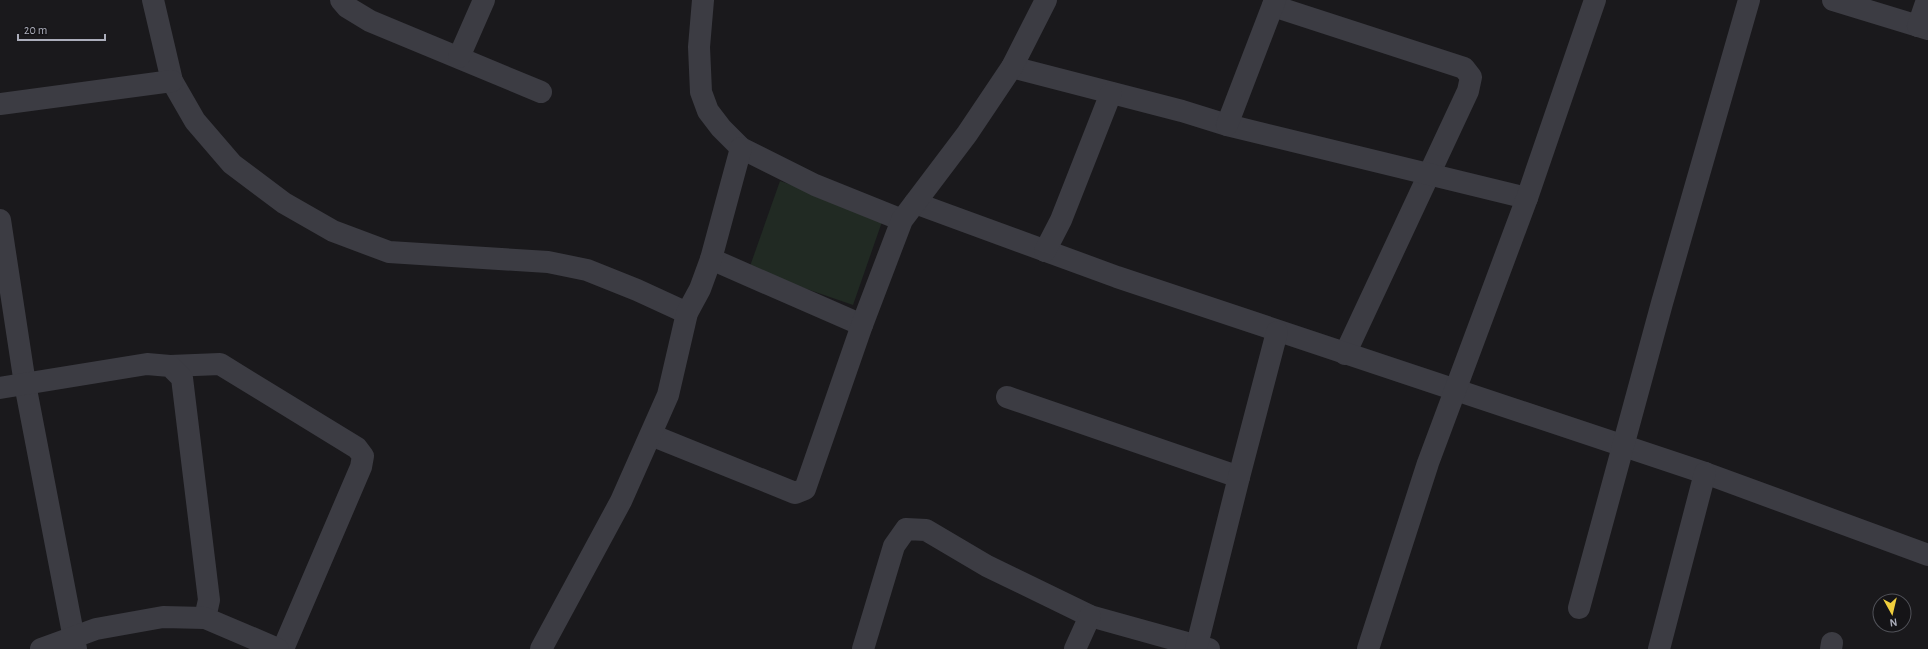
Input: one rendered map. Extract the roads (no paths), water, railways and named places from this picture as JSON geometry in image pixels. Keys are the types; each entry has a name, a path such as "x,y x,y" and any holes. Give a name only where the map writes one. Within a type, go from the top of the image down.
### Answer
{"street":[{"path":"153,0 172,82 195,121 232,164 284,203 333,231 389,252 548,262 587,270 637,290 687,313"},
{"path":"341,0 347,7 370,21 541,92"},
{"path":"459,57 484,0"},
{"path":"703,0 699,47 701,92 708,111 721,128 741,148 816,185 902,220"},
{"path":"651,435 795,493 805,489 862,325 902,220 967,134 1012,67 1046,0"},
{"path":"1368,649 1428,463 1527,198 1595,0"},
{"path":"1579,608 1664,296 1749,0"},
{"path":"1833,0 1923,27 1927,0"},
{"path":"1227,125 1274,3 1464,68 1471,77 1468,91 1430,175 1345,354"},
{"path":"1012,67 1227,125 1527,198"},
{"path":"0,104 172,82"},
{"path":"1045,251 1061,220 1111,93"},
{"path":"541,649 621,501 668,395 687,313 700,289 711,259 741,148"},
{"path":"915,203 1045,251 1277,332 1705,473 1928,555"},
{"path":"0,220 25,384 75,644"},
{"path":"711,259 862,325"},
{"path":"863,649 894,546 906,529 926,530 987,566 1090,616 1201,648 1239,477 1277,332"},
{"path":"0,388 148,364 170,366 220,364 357,448 363,456 362,467 283,649"},
{"path":"170,366 182,378 209,600 205,618"},
{"path":"1008,397 1239,477"},
{"path":"1659,649 1705,473"},
{"path":"1075,649 1090,616"},
{"path":"41,649 75,644 96,629 163,617 205,618 278,649"}]}
